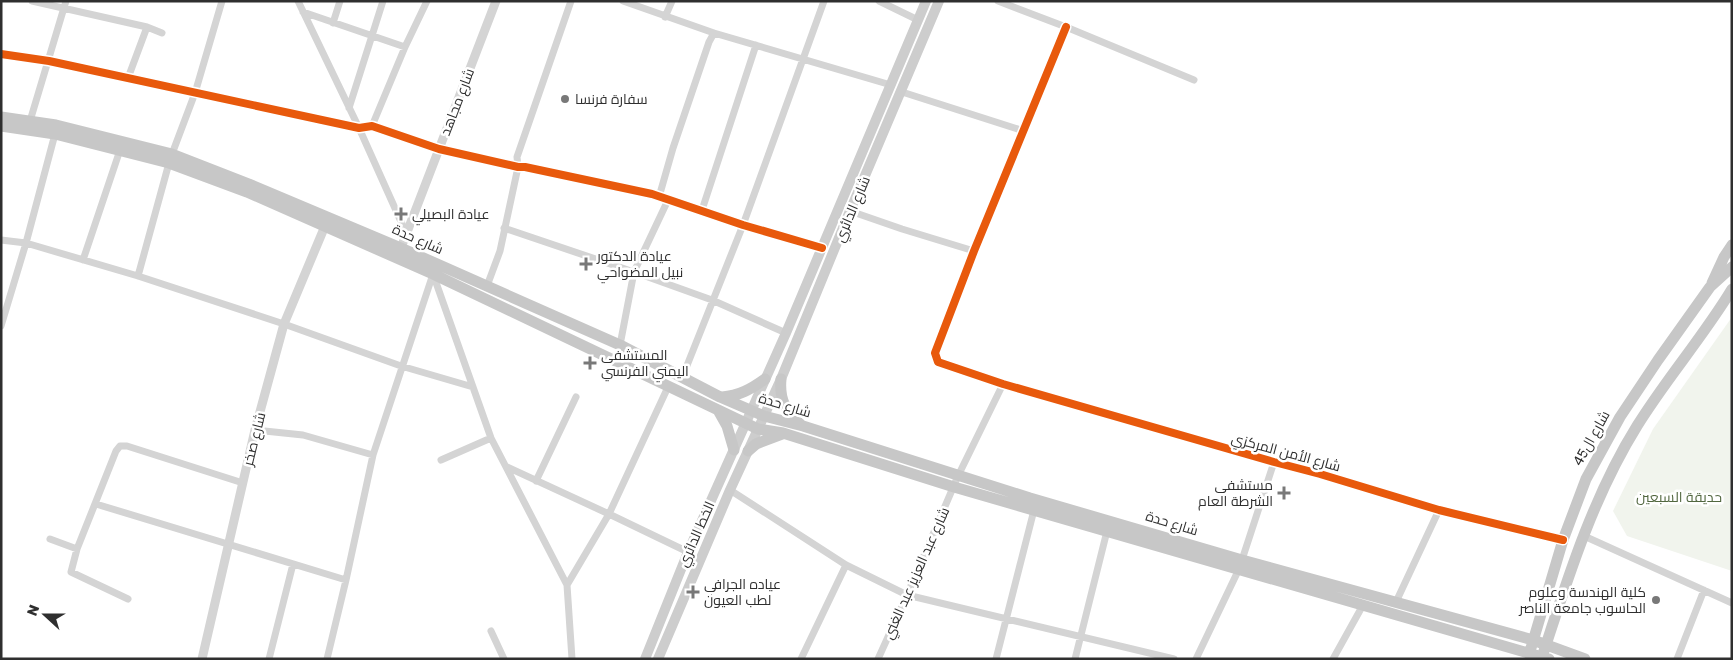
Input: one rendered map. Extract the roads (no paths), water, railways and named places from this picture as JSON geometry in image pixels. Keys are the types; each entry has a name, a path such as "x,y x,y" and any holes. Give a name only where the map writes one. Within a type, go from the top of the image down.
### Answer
{"main road":[{"name":"شارع الدائري","path":"752,410 926,1"},
{"name":"شارع الدائري","path":"764,416 782,379 850,210 902,92 939,1"},
{"name":"شارع حدة","path":"1,117 56,125 249,184 399,253 432,274 758,429 783,433 1241,565 1528,656 1544,658"},
{"name":"شارع حدة","path":"1,126 55,134 120,150 170,159 325,226 486,286 620,345 720,397 764,416 802,426 1034,510 1241,565 1396,602 1533,640 1585,659"},
{"path":"1710,287 1724,257 1732,245"},
{"name":"شارع ال45","path":"1528,656 1563,540 1586,479 1620,417 1658,360 1710,287 1732,267"},
{"path":"1544,658 1546,644 1584,536 1604,487 1636,427 1732,289"},
{"path":"720,397 734,396 745,392 766,379"},
{"path":"782,379 780,390 786,409 802,426"},
{"path":"717,409 727,426 734,450"},
{"name":"الخط الدائري","path":"645,659 688,552 752,410"},
{"name":"الخط الدائري","path":"658,659 730,490 764,416"},
{"path":"1620,417 1636,427"},
{"path":"748,451 756,444 783,433"}],"street":[{"path":"32,1 147,27 162,33"},
{"path":"30,120 66,1"},
{"path":"138,276 170,159 195,93 222,1"},
{"path":"298,1 359,128 407,235"},
{"path":"333,23 340,1"},
{"path":"349,108 383,1"},
{"path":"372,126 405,47 427,1"},
{"name":"شارع مجاهد","path":"399,253 496,1"},
{"path":"486,286 500,251 518,167 516,157 571,1"},
{"path":"622,1 714,33 890,85"},
{"path":"666,17 672,1"},
{"path":"682,378 743,225 824,1"},
{"path":"879,1 918,20"},
{"path":"998,1 1194,80"},
{"path":"303,12 405,47"},
{"path":"128,78 147,27"},
{"path":"850,210 902,229 974,251 1066,27"},
{"path":"659,197 673,148 709,42 714,33"},
{"path":"702,210 756,45"},
{"path":"1,54 49,61 359,128 372,126 439,149 659,197 743,225 822,248"},
{"path":"902,92 1024,131"},
{"path":"1,326 3,311 26,243 55,134"},
{"path":"83,260 120,150"},
{"path":"620,345 634,272 668,200"},
{"name":"شارع صخر","path":"202,659 255,430 284,324 325,226"},
{"path":"504,228 712,300 786,333"},
{"path":"1,240 26,243 138,276 284,324 401,366 473,388"},
{"name":"شارع الأمن المركزي","path":"974,251 935,352 938,362 1003,384 1320,474 1439,510 1563,540"},
{"path":"327,659 373,455 432,274"},
{"path":"432,274 490,438 567,585 572,659"},
{"name":"شارع عبد العزيز عبد الغني","path":"878,659 956,482 1003,384"},
{"path":"567,585 609,514 668,386"},
{"path":"536,481 576,397"},
{"path":"255,430 303,435 373,455"},
{"path":"441,460 490,438"},
{"path":"128,599 71,572 77,549 116,451 120,446 127,446 243,483"},
{"path":"1196,659 1241,565 1274,462"},
{"path":"506,467 688,552"},
{"path":"730,490 846,565 907,595 1082,637 1148,655 1174,659"},
{"path":"96,504 346,580"},
{"path":"996,659 1034,510"},
{"path":"1396,602 1439,510"},
{"path":"1075,659 1108,531"},
{"path":"1584,536 1732,603"},
{"path":"50,539 77,549"},
{"path":"269,659 293,564"},
{"path":"802,659 846,565"},
{"path":"1677,659 1704,590"},
{"path":"1333,659 1363,605"},
{"path":"491,630 504,659"}],"place":[{"name":"سفارة فرنسا","path":"565,99"},
{"name":"عيادة البصيلي","path":"401,214"},
{"name":"عيادة الدكتور نبيل المضواحي","path":"586,264"},
{"name":"المستشفى اليمني الفرنسي","path":"590,363"},
{"name":"مستشفى الشرطة العام","path":"1284,493"},
{"name":"عياده الجرافي لطب العيون","path":"693,592"},
{"name":"كلية الهندسة وعلوم الحاسوب جامعة الناصر","path":"1656,600"}],"park label":[{"name":"حديقة السبعين","path":"1679,497"}]}
